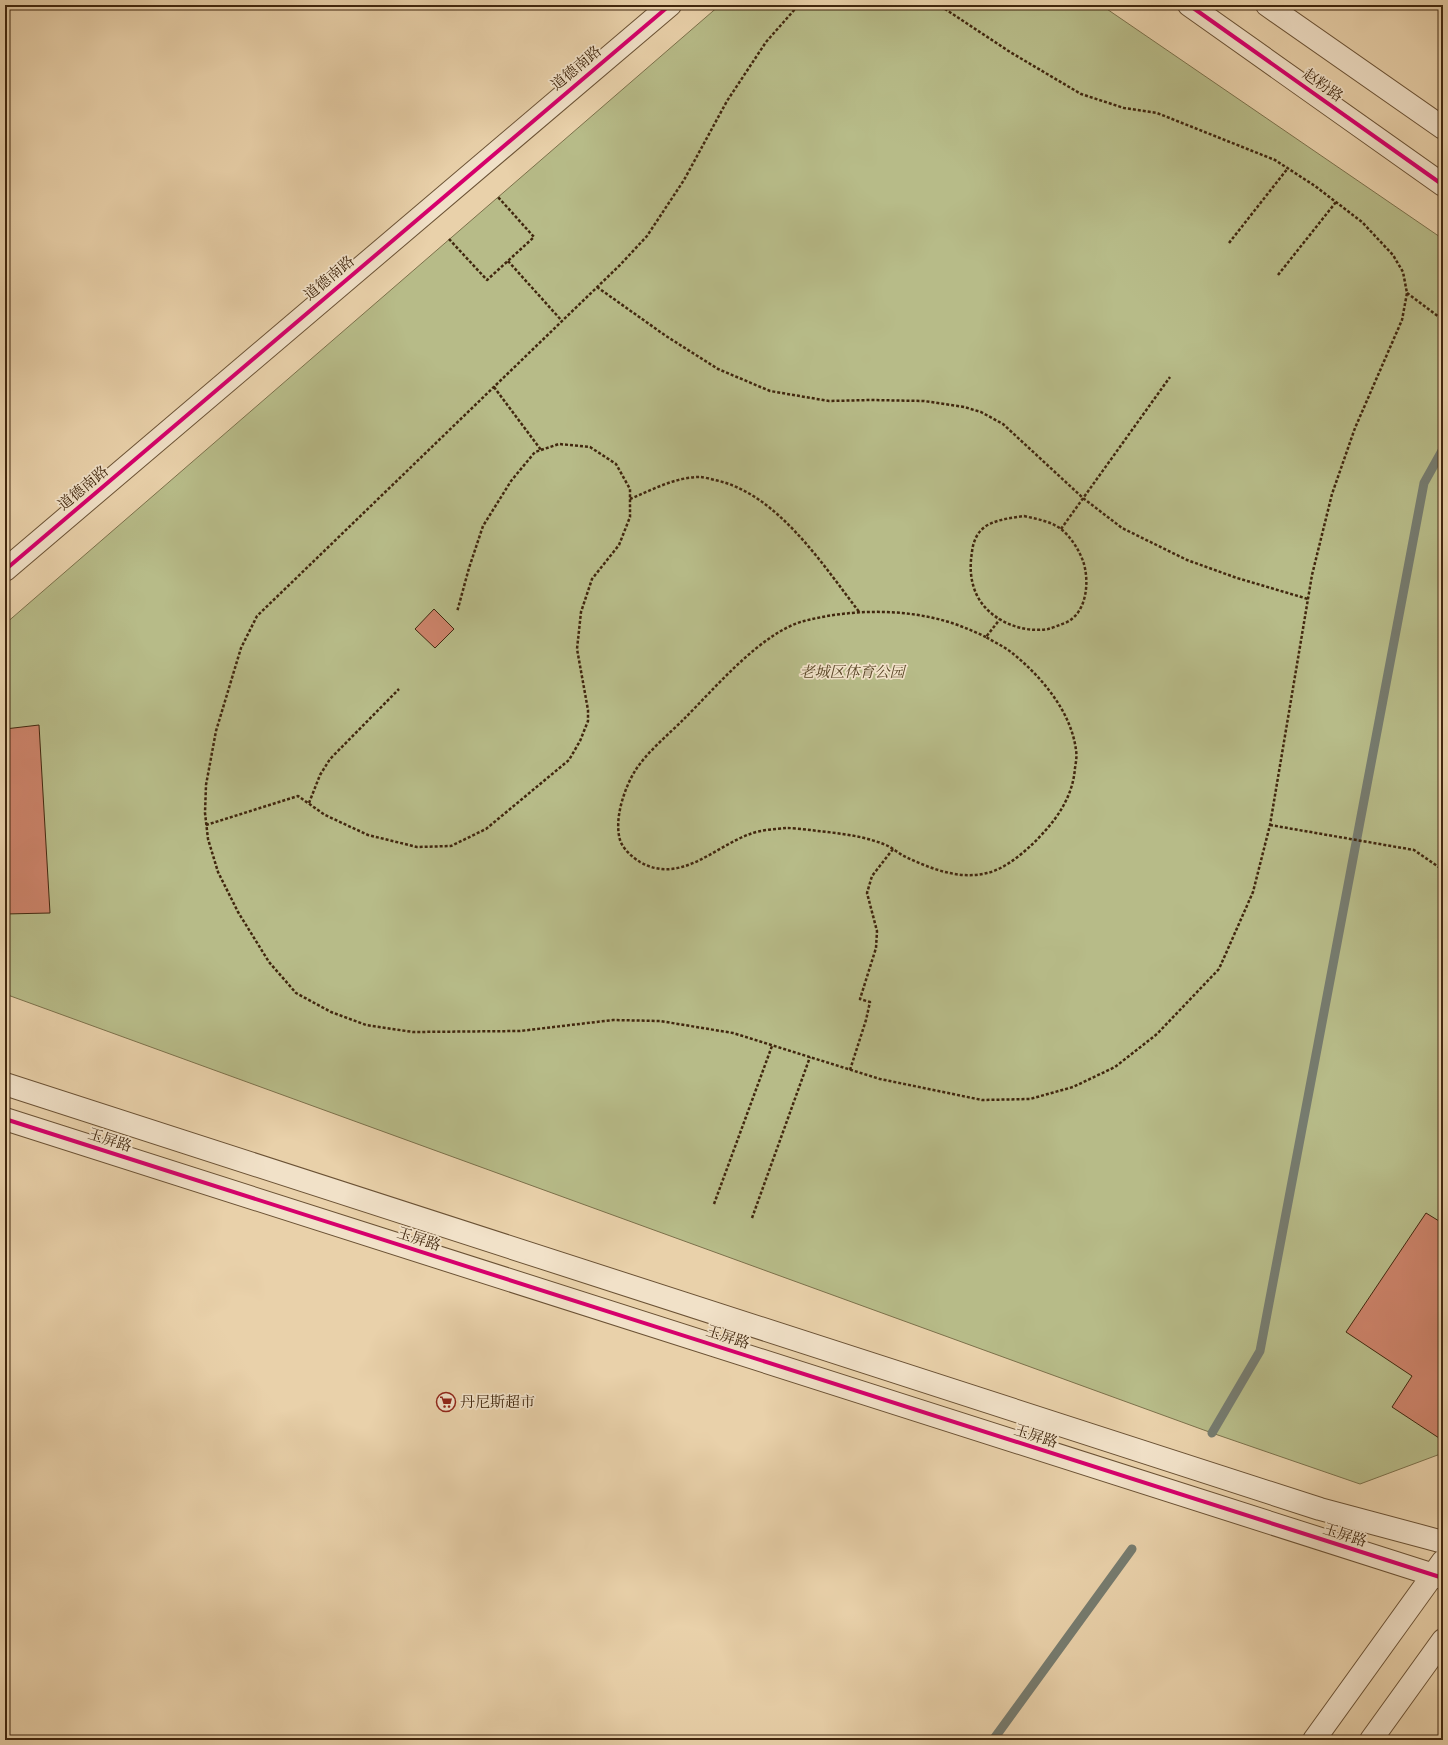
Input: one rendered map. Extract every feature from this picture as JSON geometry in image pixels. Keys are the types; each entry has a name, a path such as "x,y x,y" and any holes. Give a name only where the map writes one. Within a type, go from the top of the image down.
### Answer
{"street":[{"name":"道德南路","path":"5,570 670,5"},
{"name":"赵粉路","path":"1189,5 1443,185"},
{"path":"1267,5 1443,128"},
{"name":"玉屏路","path":"5,1084 1320,1509 1443,1542"},
{"name":"玉屏路","path":"5,1119 1440,1572"},
{"path":"1314,1740 1440,1572"},
{"path":"1371,1740 1443,1640"}],"path":[{"path":"802,5 796,8 766,42 727,101 684,180 647,236 598,287 257,616 241,648 216,731 206,785 205,813 208,839 218,872 238,912 269,962 296,993 331,1012 366,1025 413,1032 520,1031 613,1020 660,1021 733,1033 880,1079 982,1100 1030,1099 1073,1087 1116,1066 1156,1034 1219,970 1254,892 1270,825 1312,575 1332,494 1355,428 1402,320 1406,293 1403,272 1393,255 1362,222 1275,160 1164,116 1124,108 1080,94 1010,52 939,5"},
{"path":"1229,243 1288,168"},
{"path":"449,239 487,280 534,237 498,197"},
{"path":"1278,275 1336,202"},
{"path":"508,261 562,322"},
{"path":"598,287 666,336 718,370 770,391 829,402 871,400 924,402 964,407 981,412 1004,424 1083,498 1122,528 1187,560 1237,578 1308,599"},
{"path":"1406,293 1443,320"},
{"path":"1061,530 1170,377"},
{"path":"494,387 541,450"},
{"path":"206,826 298,796 325,815 368,835 417,847 451,846 486,829 569,760 580,741 588,721 588,710 576,649 581,612 592,579 619,545 630,517 630,489 616,464 590,447 559,444 535,452 511,481 483,526 469,568 457,612"},
{"path":"630,499 675,481 700,477 728,483 753,496 782,519 811,550 860,613"},
{"path":"1024,516 1043,520 1061,530 1075,544 1084,562 1087,582 1083,604 1078,613 1069,621 1048,629 1025,629 1004,622 1000,619 986,608 974,589 970,566 973,544 978,533 986,527 1004,519 1024,516"},
{"path":"890,612 920,615 952,623 986,636 1011,652 1053,695 1069,724 1077,752 1075,774 1070,795 1058,816 1040,837 1018,858 989,873 963,875 940,871 863,837 788,828 751,833 704,858 674,869 651,868 632,857 620,841 619,818 624,792 636,769 662,741 749,655 779,632 802,622 860,613 890,612"},
{"path":"986,636 1000,619"},
{"path":"309,804 320,775 330,759 399,689"},
{"path":"1270,825 1414,850 1443,870"},
{"path":"850,1070 866,1020 870,1002 860,999 876,948 877,931 867,894 872,876 893,849"},
{"path":"714,1204 772,1046"},
{"path":"752,1218 810,1057"}],"green space":[{"name":"老城区体育公园","path":"720,5 1101,5 1443,239 1443,1453 1360,1484 1212,1433 5,994 5,624"}],"building":[{"path":"434,609 454,629 435,648 415,629"},
{"path":"39,725 50,913 5,914 5,729"},
{"path":"1426,1213 1439,1221 1443,1215 1443,1432 1439,1438 1392,1407 1412,1376 1346,1332"}],"waterway":[{"path":"1212,1433 1260,1351 1424,483 1443,449"},
{"path":"993,1740 1132,1549"}],"cycle path":[{"path":"5,570 670,5"},
{"path":"1189,5 1443,185"},
{"path":"5,1119 1443,1578"}],"place":[{"name":"丹尼斯超市","path":"446,1402"}]}
